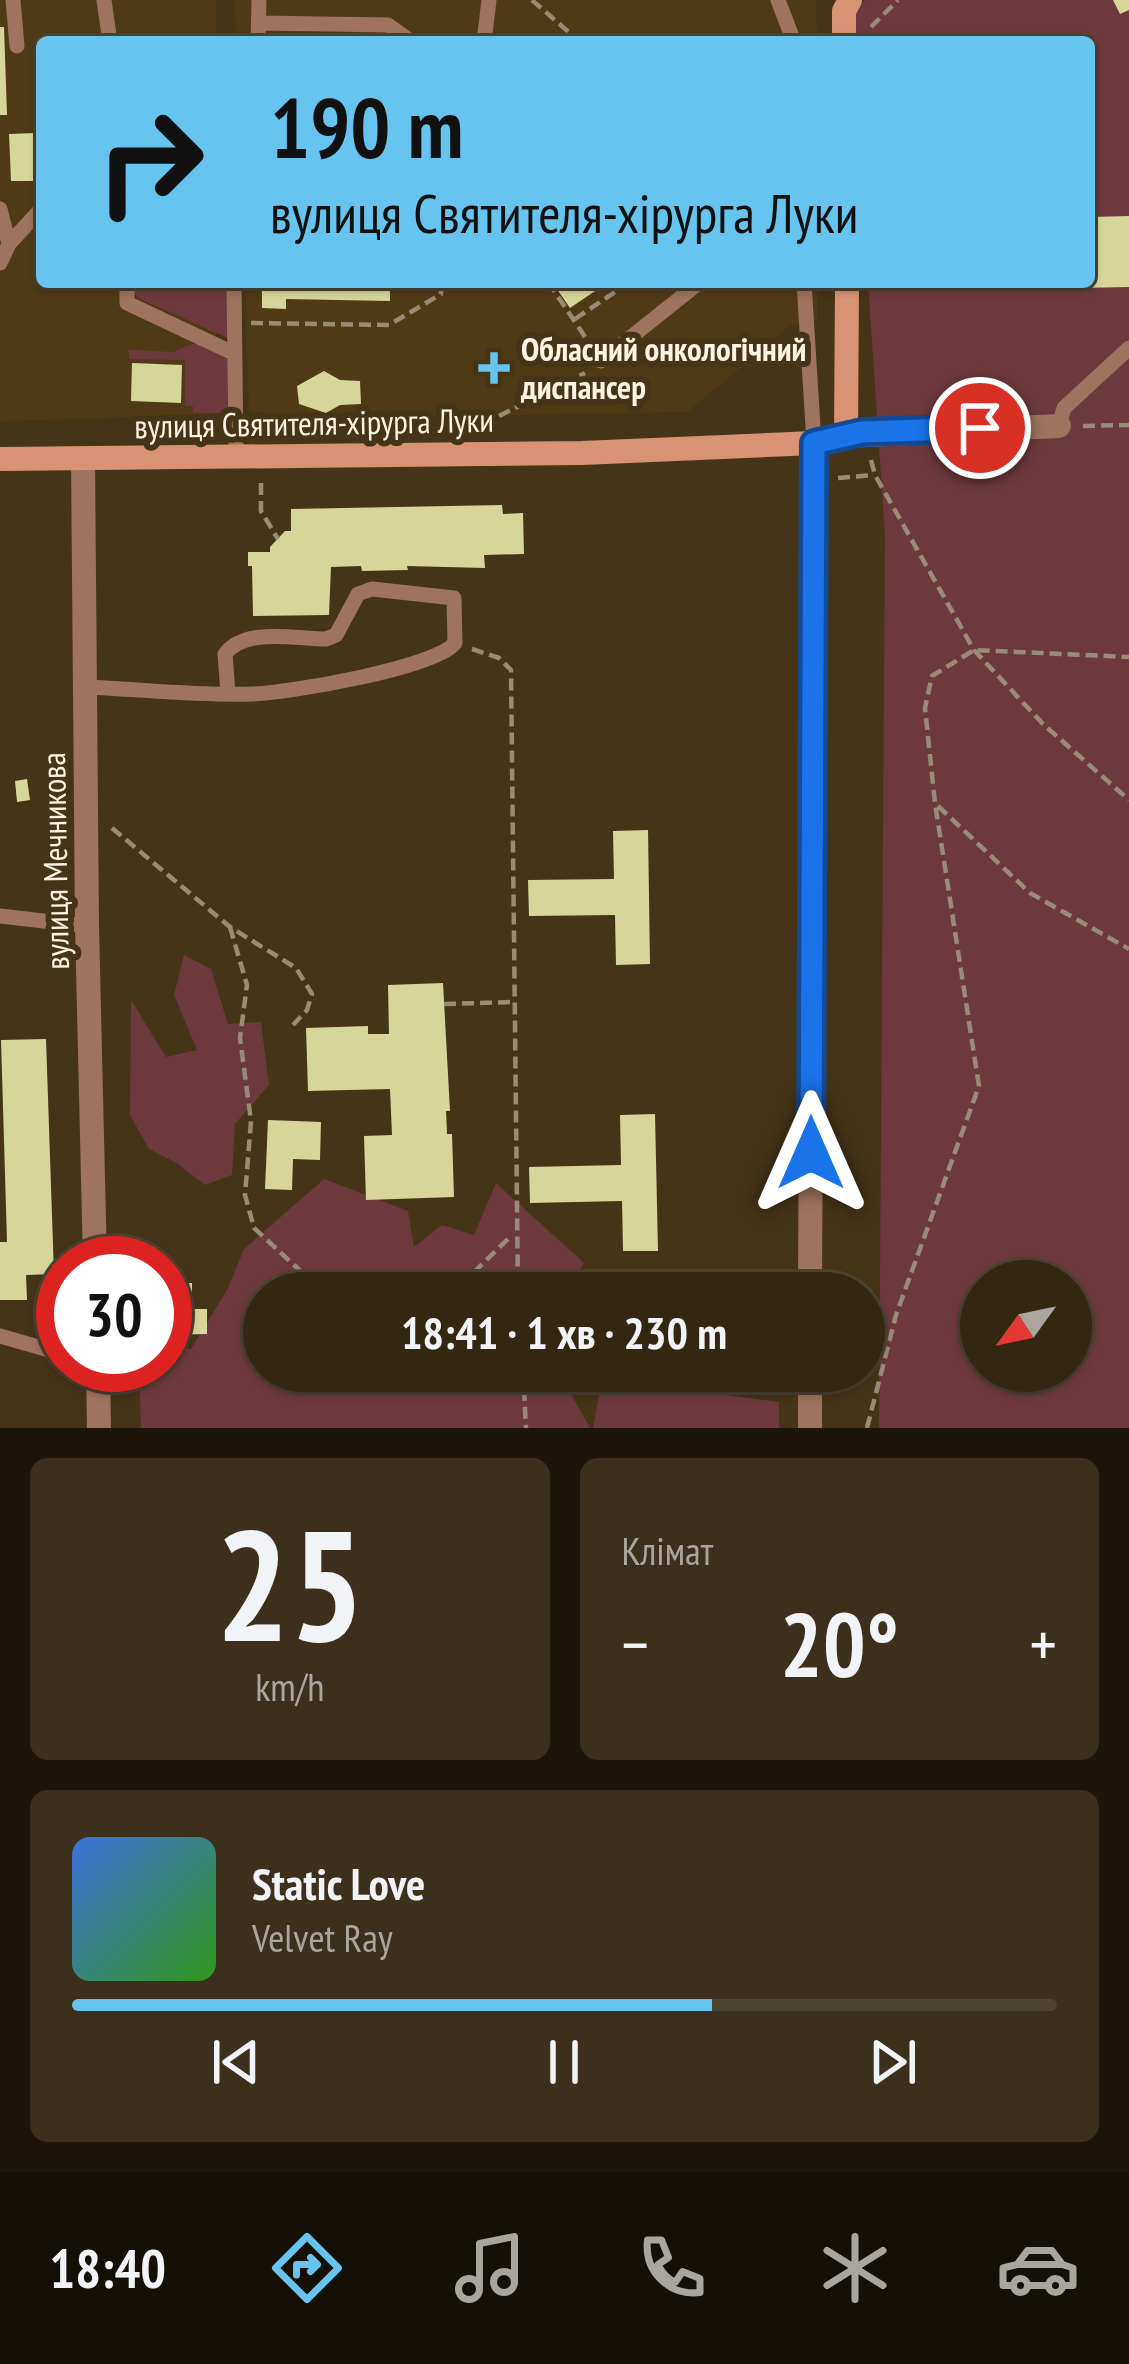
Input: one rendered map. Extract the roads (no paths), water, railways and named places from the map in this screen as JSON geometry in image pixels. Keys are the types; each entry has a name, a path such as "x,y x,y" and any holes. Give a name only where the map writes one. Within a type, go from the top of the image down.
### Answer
{"street":[{"path":"847,6 854,36"},
{"path":"847,288 854,434"},
{"name":"вулиця Святителя-хірурга Луки","path":"0,459 583,452 814,443 854,434 1059,426"},
{"path":"810,1272 814,443"},
{"name":"вулиця Мечникова","path":"83,459 94,1236"},
{"path":"98,1392 99,1428"},
{"path":"810,1392 810,1428"}],"lane":[{"path":"13,0 17,46"},
{"path":"104,0 109,36"},
{"path":"258,36 260,0"},
{"path":"485,36 489,0"},
{"path":"778,0 792,36"},
{"path":"259,23 388,26 403,36"},
{"path":"0,208 9,244"},
{"path":"0,263 9,244 36,215"},
{"path":"127,288 127,303 233,353"},
{"path":"234,288 236,457"},
{"path":"601,362 693,288"},
{"path":"804,288 814,443"},
{"path":"1059,426 1064,408 1129,347"},
{"path":"85,686 228,693 252,694 398,669 446,654 455,643 454,598 372,589 358,594 336,635 326,639 251,638 232,644 223,670 228,693"},
{"path":"0,916 87,926"},
{"path":"0,1336 36,1346"}],"place":[{"name":"Обласний онкологічний диспансер","path":"494,368"}]}
